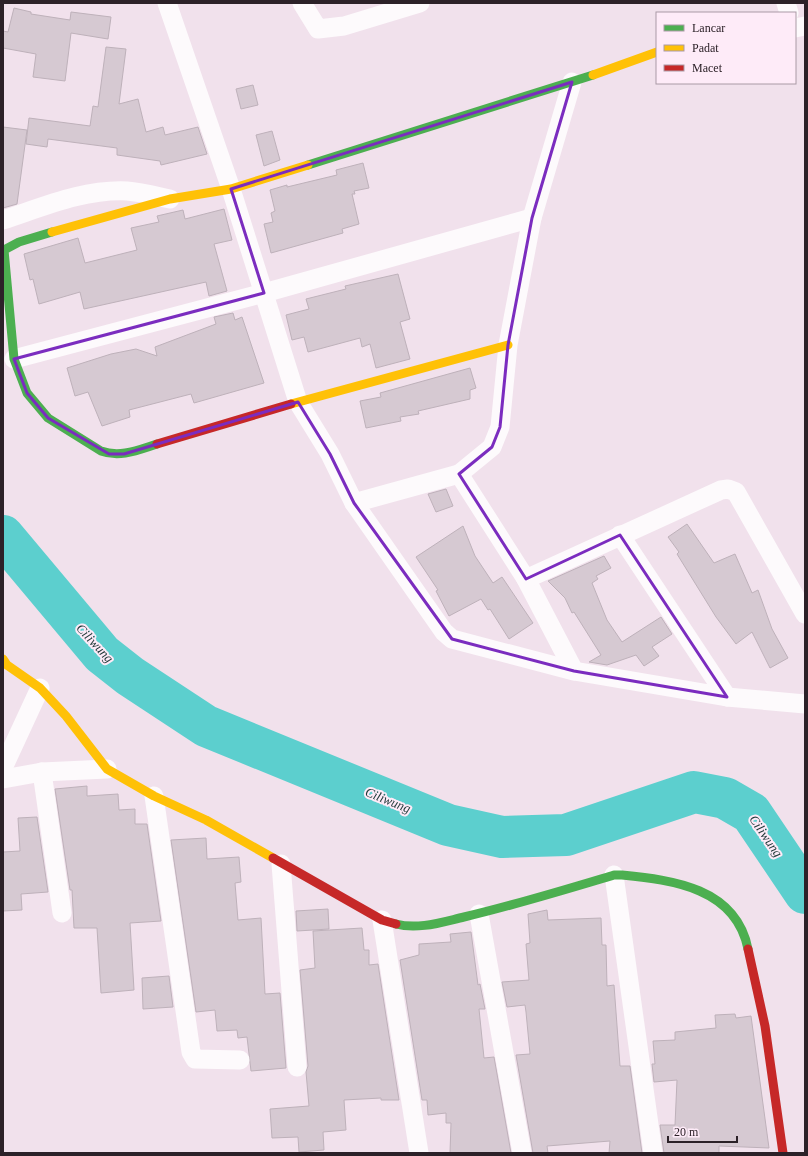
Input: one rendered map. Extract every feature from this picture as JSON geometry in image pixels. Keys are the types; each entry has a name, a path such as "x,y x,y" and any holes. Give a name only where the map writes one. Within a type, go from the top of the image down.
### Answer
{"street":[{"path":"167,3 231,189 298,402 330,454 354,503 444,632 452,639 574,672 727,697 805,704"},
{"path":"302,3 318,29 344,26 420,3"},
{"path":"508,345 298,402 124,454 109,454 48,418 27,393 14,359 4,250 19,242 170,199 231,189 572,82 656,52"},
{"path":"354,503 459,474 492,447 500,427 508,345 532,218 572,82"},
{"path":"3,220 65,200 112,191 129,191 170,199"},
{"path":"14,359 264,293 532,218"},
{"path":"459,474 526,578 574,672"},
{"path":"526,578 721,490 728,489 736,492 805,614"},
{"path":"620,535 727,697"},
{"path":"4,663 40,688 66,716 107,769 154,796 206,820 281,864 382,920 408,927 436,923 479,914 614,875 672,880 698,888 721,905 742,927 753,965 783,1153"},
{"path":"3,768 40,688"},
{"path":"3,779 42,772 107,769"},
{"path":"42,772 62,913"},
{"path":"154,796 191,1052 195,1059 240,1060"},
{"path":"281,864 298,1067"},
{"path":"614,875 653,1153"},
{"path":"479,914 522,1153"},
{"path":"382,920 419,1153"}],"highlighted area":[{"path":"572,82 532,218 508,345 500,427 492,447 459,474 526,579 620,535 727,697 574,671 452,639 354,503 330,454 298,402 124,454 109,454 48,418 27,393 14,359 264,293 231,189"}],"building":[{"path":"14,8 31,12 31,14 70,20 71,12 111,17 108,39 71,33 65,81 33,77 36,54 3,48 3,31 8,32"},
{"path":"106,47 126,49 119,104 138,99 146,132 163,127 165,135 198,127 207,154 161,165 160,161 117,155 117,148 48,139 47,147 26,144 29,118 90,126 93,106 98,107"},
{"path":"253,85 258,105 241,109 236,89"},
{"path":"3,127 27,130 17,204 3,208"},
{"path":"272,131 280,160 264,166 256,135"},
{"path":"363,163 369,188 354,191 355,194 352,194 359,224 342,229 343,233 271,253 264,224 273,222 271,213 275,211 270,190 337,175 336,170"},
{"path":"224,209 232,240 214,244 227,291 209,296 206,282 84,309 80,292 39,304 33,279 30,280 24,254 78,238 85,263 137,250 131,228 159,222 157,216 183,210 185,219"},
{"path":"398,274 410,319 400,322 410,359 376,368 370,344 362,347 360,338 308,352 304,337 292,340 286,315 309,309 306,299 346,289 345,286"},
{"path":"233,313 235,320 242,317 264,383 194,403 191,394 129,410 130,417 102,426 88,392 75,396 67,368 111,354 136,349 157,356 155,347 216,324 214,317"},
{"path":"470,368 476,388 470,390 470,399 418,411 419,414 400,417 401,421 366,428 360,401 381,397 380,393"},
{"path":"446,489 453,506 436,512 428,494"},
{"path":"687,524 714,563 735,554 752,593 758,590 772,629 788,658 770,668 752,632 736,644 716,617 677,554 679,552 668,537"},
{"path":"463,526 475,556 493,583 502,577 533,623 509,639 490,609 488,610 481,599 449,616 436,591 438,590 416,557"},
{"path":"604,556 611,568 596,576 598,579 592,583 607,620 622,642 661,617 672,634 652,647 659,656 644,666 636,655 607,665 589,662 601,655 574,612 572,613 565,598 548,581"},
{"path":"87,786 87,796 118,794 119,810 135,809 135,824 147,824 161,921 130,923 134,990 101,993 97,928 74,928 72,890 70,890 55,789"},
{"path":"37,817 48,892 21,894 22,910 3,911 3,852 20,851 18,818"},
{"path":"206,838 207,859 239,857 241,882 235,883 238,920 261,918 265,994 280,993 286,1068 251,1071 247,1037 238,1038 237,1030 217,1031 215,1010 196,1012 171,840"},
{"path":"328,909 329,929 297,931 296,911"},
{"path":"547,910 548,920 601,918 602,945 606,945 607,986 614,985 620,1066 630,1066 642,1153 609,1153 610,1141 547,1146 548,1153 533,1153 516,1055 530,1054 525,1005 507,1007 502,982 529,980 526,944 530,943 528,914"},
{"path":"362,928 364,950 369,950 369,965 378,964 399,1100 381,1100 381,1098 344,1100 346,1130 323,1132 324,1150 299,1152 298,1137 272,1138 270,1109 309,1106 306,1072 308,1066 300,970 315,968 313,931"},
{"path":"471,932 478,985 480,984 485,1009 479,1009 484,1058 494,1057 511,1153 450,1153 451,1123 446,1123 446,1113 428,1115 427,1100 422,1100 400,960 419,955 419,944 451,942 450,934"},
{"path":"169,976 173,1007 143,1009 142,978"},
{"path":"735,1014 736,1018 751,1016 769,1148 719,1146 719,1153 664,1153 660,1125 675,1125 677,1080 654,1082 652,1064 655,1064 653,1041 675,1040 675,1032 716,1028 715,1015"}],"waterway":[{"name":"Ciliwung","path":"3,536 102,654 130,676 206,726 448,825 502,837 566,835 694,792 725,798 751,813 805,893"}],"traffic: fast":[{"path":"308,165 593,75"},
{"path":"52,232 19,242 4,250 14,359 27,393 48,418 101,451 115,454 136,451 157,444"},
{"path":"396,924 404,926 421,926 439,923 521,902 614,875 622,875 662,880 681,885 700,891 716,900 730,912 741,929 748,949"}],"traffic: slow":[{"path":"593,75 656,52"},
{"path":"52,232 170,199 231,189 308,165"},
{"path":"291,404 508,345"},
{"path":"3,659 7,665 40,688 66,716 107,769 154,796 206,820 273,858"}],"traffic: jam":[{"path":"157,444 291,404"},
{"path":"273,858 382,920 396,924"},
{"path":"748,949 765,1026 783,1153"}]}
